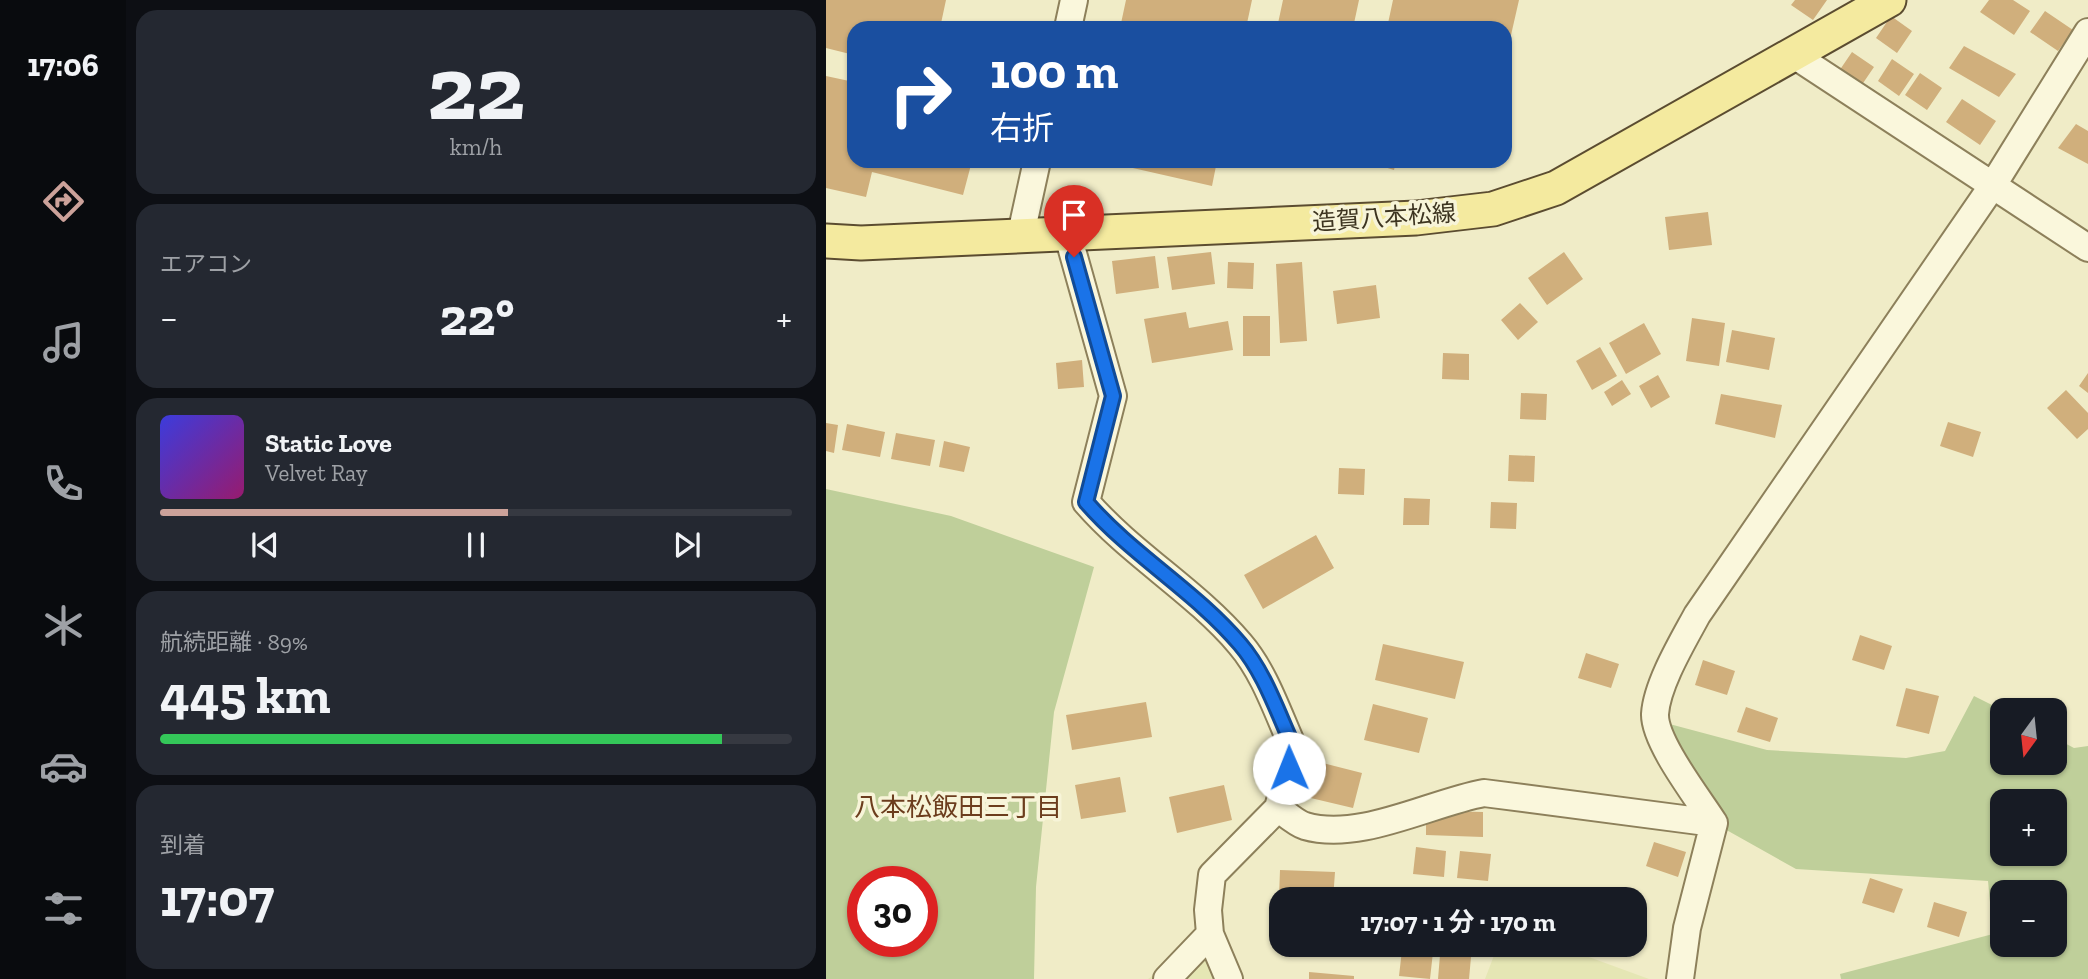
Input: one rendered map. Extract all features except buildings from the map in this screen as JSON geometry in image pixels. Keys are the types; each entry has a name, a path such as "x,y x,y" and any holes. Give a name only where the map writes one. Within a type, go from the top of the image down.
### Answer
{"main road":[{"name":"造賀八本松線","path":"826,241 861,243 1416,218 1493,209 1556,188 1889,0"}],"street":[{"path":"1070,21 1074,0"},
{"path":"1680,979 1687,928 1714,823 1660,736 1655,715 1671,662 1697,615 1993,185 2088,32"},
{"path":"1794,55 2088,248"},
{"path":"1020,234 1035,168"},
{"path":"1067,232 1113,396 1086,502 1112,532 1162,570 1240,644 1259,671 1294,748 1278,808 1212,875 1208,910 1210,934 1229,979"},
{"path":"1278,808 1303,825 1336,830 1398,818 1455,798 1484,793 1714,823"},
{"path":"1167,979 1210,934"}],"green space":[{"path":"826,489 951,516 1094,567 1054,712 1036,887 1034,979 826,979"},
{"path":"1974,696 1990,704 1990,775 2067,775 2067,744 2074,748 2088,746 2088,979 1841,979 1840,974 1990,935 1990,957 2067,957 2067,880 1990,880 1990,902 1988,881 1796,869 1714,823 1662,722 1767,750 1906,758 1945,751"},
{"path":"1210,934 1227,979 1148,979"},
{"path":"1493,957 1589,957 1649,979 1485,979"}],"district":[{"name":"八本松飯田三丁目","path":"958,807"}],"route":[{"path":"1074,257 1113,396 1086,502 1112,532 1162,570 1240,644 1259,671 1294,748 1289,768"}]}
